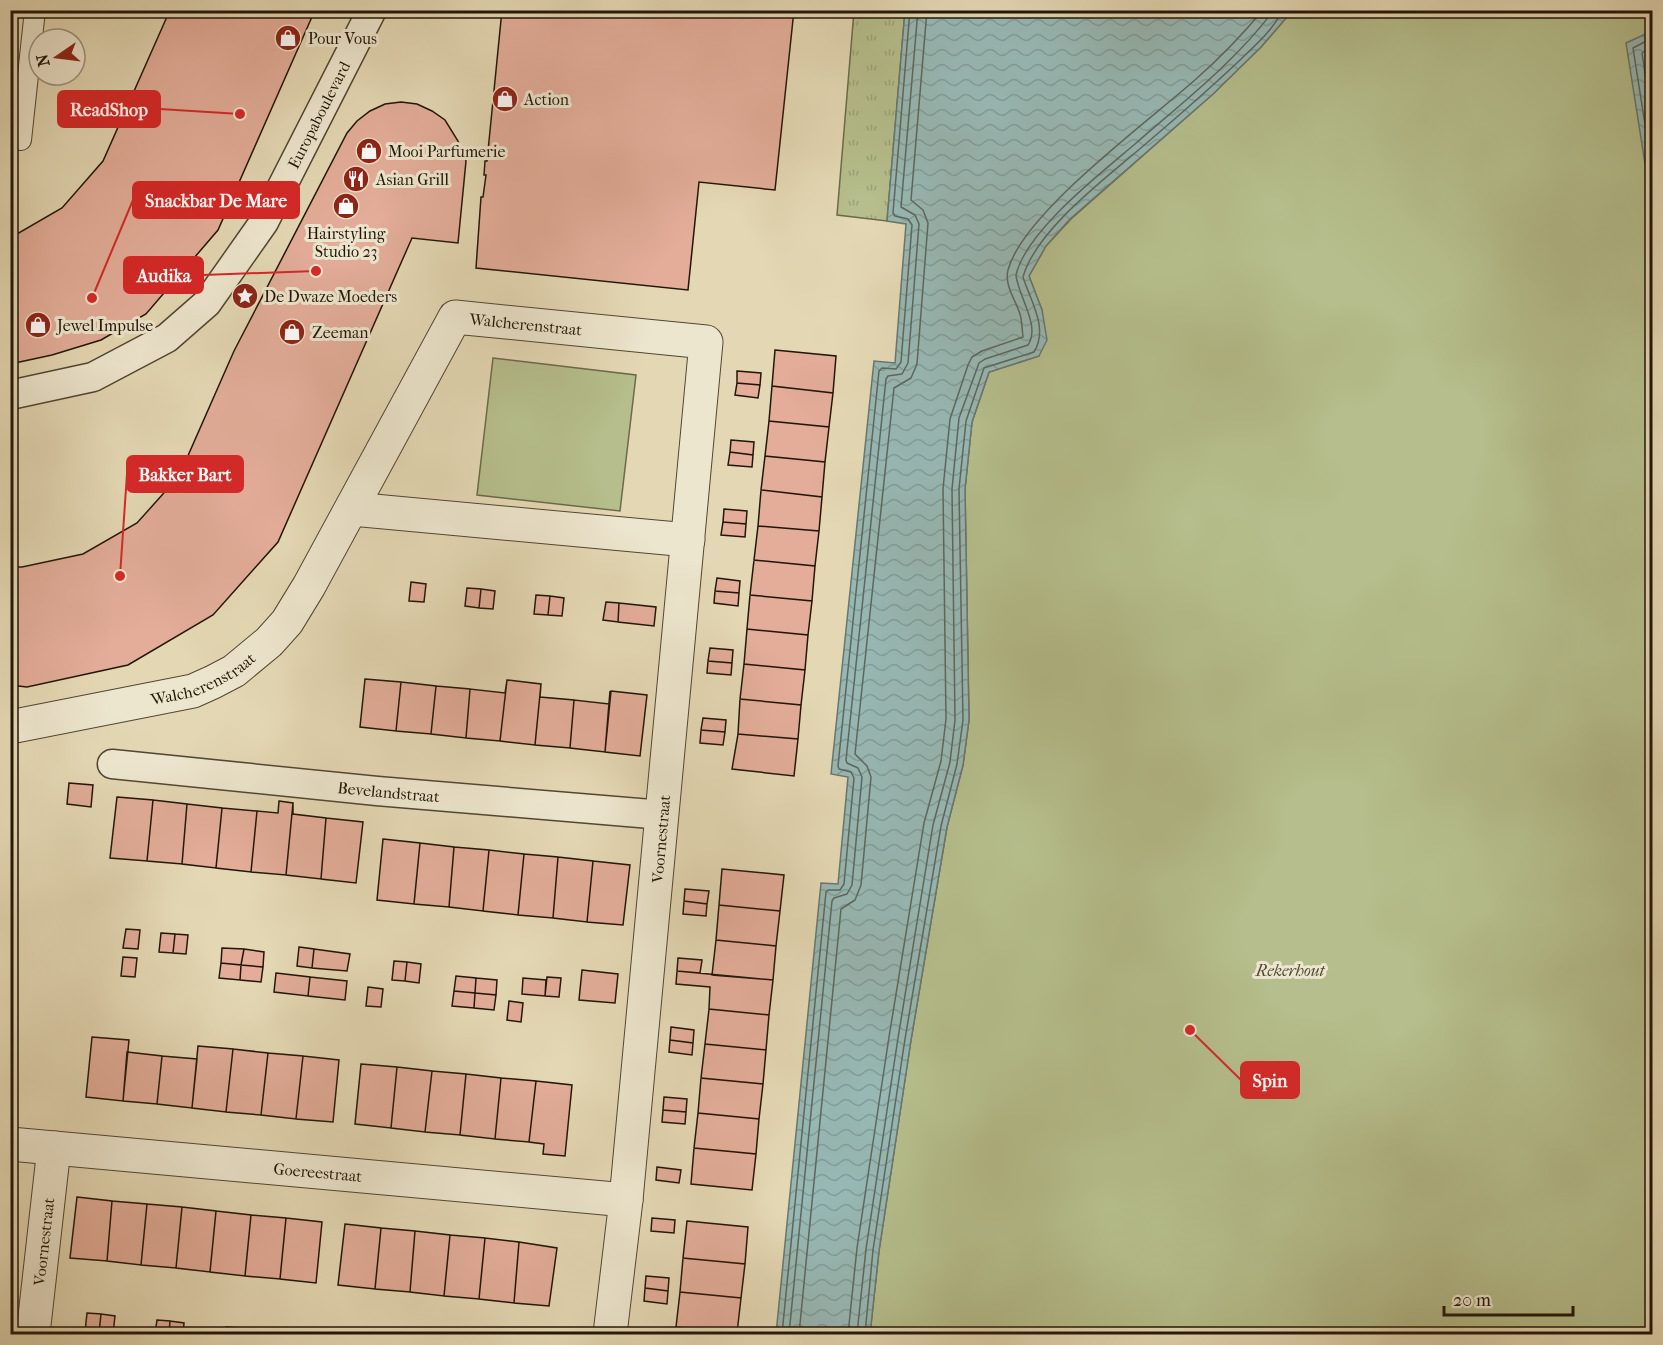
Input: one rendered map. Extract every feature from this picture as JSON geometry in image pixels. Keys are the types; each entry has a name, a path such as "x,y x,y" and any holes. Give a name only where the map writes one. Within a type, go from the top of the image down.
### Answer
{"street":[{"name":"Europaboulevard","path":"10,395 93,377 167,338 207,303 264,222 372,10"},
{"name":"Walcherenstraat","path":"10,727 192,691 234,671 269,642 287,622 309,586 455,317 706,342"},
{"name":"Voornestraat","path":"610,1335 626,1200 706,342"},
{"path":"352,509 688,540"},
{"name":"Bevelandstraat","path":"112,764 377,791 663,815"},
{"name":"Goereestraat","path":"10,1144 626,1200"},
{"name":"Voornestraat","path":"33,1335 54,1148"}],"lane":[{"path":"21,140 36,10"}],"green space":[{"path":"854,11 905,11 887,221 837,215"},
{"name":"Rekerhout","path":"1289,11 1652,11 1652,1334 870,1334 879,1251 911,1040 947,827 963,765 969,720 965,489 972,422 989,372 1039,356 1042,310 1029,276 1046,246 1071,219 1213,94 1261,47 1286,18"},
{"path":"493,358 636,375 620,511 477,495"}],"water":[{"path":"905,11 1289,11 1286,18 1261,47 1213,94 1070,219 1046,246 1029,276 1042,310 1047,340 1039,356 989,372 972,422 965,489 969,720 963,765 947,827 911,1040 879,1251 870,1334 776,1334 821,883 838,884 848,777 831,774 874,361 895,363 906,224 887,221"},
{"path":"1652,31 1652,208 1626,43"}],"building":[{"path":"170,10 315,10 218,230 146,314 101,340 52,355 10,364 10,238 62,208 103,161"},
{"path":"502,10 794,10 775,190 699,182 688,290 476,268 481,197 483,197 486,175 484,175 485,161 487,161"},
{"path":"401,102 417,104 432,111 445,120 458,141 466,161 458,243 412,238 278,542 213,615 128,665 27,687 10,685 10,567 22,567 83,554 137,523 179,476 234,351 347,133 370,111 385,104"},
{"path":"775,350 836,356 833,393 772,386"},
{"path":"737,371 761,373 760,385 737,383"},
{"path":"737,383 760,385 758,398 735,395"},
{"path":"772,386 833,393 829,427 769,421"},
{"path":"769,421 829,427 825,462 765,456"},
{"path":"731,440 754,442 753,455 730,452"},
{"path":"730,452 753,455 752,467 728,465"},
{"path":"765,456 825,462 822,497 761,490"},
{"path":"761,490 822,497 819,531 758,526"},
{"path":"724,509 747,511 746,524 723,522"},
{"path":"723,522 746,524 745,537 721,535"},
{"path":"758,526 819,531 815,566 754,560"},
{"path":"754,560 815,566 812,601 750,595"},
{"path":"717,578 740,581 739,593 715,591"},
{"path":"411,582 426,584 424,602 409,601"},
{"path":"467,588 481,589 479,608 465,606"},
{"path":"481,589 495,591 493,609 479,608"},
{"path":"715,591 739,593 738,606 714,603"},
{"path":"536,595 550,596 548,615 534,614"},
{"path":"750,595 812,601 808,635 747,629"},
{"path":"550,596 564,598 562,616 548,615"},
{"path":"606,602 619,603 618,622 603,620"},
{"path":"619,603 656,607 654,626 618,622"},
{"path":"747,629 808,635 805,670 744,664"},
{"path":"710,648 733,650 732,663 708,661"},
{"path":"708,661 732,663 731,675 707,673"},
{"path":"744,664 805,670 801,705 740,699"},
{"path":"365,679 401,682 396,731 360,727"},
{"path":"507,680 541,684 535,745 500,741"},
{"path":"507,680 500,741 466,738 470,689 505,693"},
{"path":"401,682 436,686 431,734 396,731"},
{"path":"541,684 540,697 574,700 570,748 535,745"},
{"path":"436,686 470,689 466,738 431,734"},
{"path":"611,691 647,695 640,756 605,752"},
{"path":"740,699 801,705 798,739 738,734"},
{"path":"574,700 609,704 605,752 570,748"},
{"path":"703,718 726,720 725,732 701,730"},
{"path":"701,730 725,732 723,745 700,743"},
{"path":"738,734 798,739 794,776 732,769"},
{"path":"69,783 93,785 91,807 67,804"},
{"path":"117,797 153,800 147,861 110,858"},
{"path":"153,800 187,804 182,864 147,861"},
{"path":"279,801 293,803 286,875 251,872 257,811 278,813"},
{"path":"293,803 293,814 326,818 321,879 286,875"},
{"path":"187,804 222,808 216,868 182,864"},
{"path":"222,808 257,811 251,872 216,868"},
{"path":"326,818 363,822 356,883 321,879"},
{"path":"383,839 420,843 414,904 377,900"},
{"path":"420,843 454,847 449,907 414,904"},
{"path":"454,847 489,850 483,911 449,907"},
{"path":"489,850 524,854 518,915 483,911"},
{"path":"524,854 558,857 553,918 518,915"},
{"path":"558,857 593,861 587,922 553,918"},
{"path":"593,861 630,865 623,925 587,922"},
{"path":"722,869 784,875 780,911 719,905"},
{"path":"685,889 709,891 707,904 684,901"},
{"path":"684,901 707,904 706,916 683,914"},
{"path":"719,905 780,911 776,946 716,940"},
{"path":"126,929 140,930 138,949 123,948"},
{"path":"161,933 175,934 173,953 159,952"},
{"path":"175,934 188,935 186,954 173,953"},
{"path":"716,940 776,946 773,980 712,975"},
{"path":"299,947 314,949 312,968 297,966"},
{"path":"222,948 244,949 241,965 221,963"},
{"path":"244,949 264,952 263,967 241,965"},
{"path":"314,949 350,954 347,971 312,968"},
{"path":"123,957 137,958 135,977 121,976"},
{"path":"678,958 702,960 700,973 677,971"},
{"path":"394,961 407,962 405,981 392,980"},
{"path":"407,962 421,964 419,983 405,981"},
{"path":"221,963 241,965 240,980 219,978"},
{"path":"241,965 263,967 261,982 240,980"},
{"path":"582,970 618,974 615,1003 579,1000"},
{"path":"677,971 773,980 769,1015 709,1009 710,987 676,984"},
{"path":"276,973 310,977 308,996 274,992"},
{"path":"456,976 476,978 475,993 454,991"},
{"path":"310,977 347,981 345,1000 308,996"},
{"path":"547,977 561,978 559,997 545,996"},
{"path":"476,978 497,980 496,995 475,993"},
{"path":"523,978 546,980 545,996 522,994"},
{"path":"368,987 383,989 381,1007 366,1006"},
{"path":"454,991 475,993 474,1008 452,1006"},
{"path":"475,993 496,995 494,1010 474,1008"},
{"path":"509,1001 523,1003 521,1022 507,1020"},
{"path":"709,1009 769,1015 766,1050 705,1044"},
{"path":"671,1027 694,1030 693,1043 670,1040"},
{"path":"92,1037 129,1040 123,1101 86,1097"},
{"path":"670,1040 693,1043 692,1055 669,1052"},
{"path":"705,1044 766,1050 763,1084 701,1078"},
{"path":"198,1046 233,1049 226,1112 192,1108"},
{"path":"233,1049 268,1053 261,1115 226,1112"},
{"path":"127,1052 162,1056 157,1104 123,1101"},
{"path":"268,1053 303,1056 296,1119 261,1115"},
{"path":"162,1056 197,1059 192,1108 157,1104"},
{"path":"303,1056 339,1060 333,1122 296,1119"},
{"path":"361,1064 397,1067 391,1128 355,1124"},
{"path":"397,1067 432,1071 425,1132 391,1128"},
{"path":"432,1071 466,1074 460,1135 425,1132"},
{"path":"466,1074 501,1078 495,1139 460,1135"},
{"path":"501,1078 536,1081 529,1142 495,1139"},
{"path":"701,1078 763,1084 759,1119 698,1113"},
{"path":"536,1081 572,1085 565,1156 543,1154 544,1144 529,1142"},
{"path":"664,1097 687,1099 686,1112 663,1110"},
{"path":"663,1110 686,1112 685,1124 662,1122"},
{"path":"698,1113 759,1119 756,1154 694,1148"},
{"path":"694,1148 756,1154 752,1190 691,1184"},
{"path":"657,1167 681,1170 679,1183 656,1180"},
{"path":"77,1197 112,1201 107,1261 70,1258"},
{"path":"112,1201 147,1204 141,1265 107,1261"},
{"path":"147,1204 182,1207 176,1268 141,1265"},
{"path":"182,1207 216,1211 210,1272 176,1268"},
{"path":"216,1211 251,1215 245,1276 210,1272"},
{"path":"251,1215 286,1218 280,1279 245,1276"},
{"path":"286,1218 322,1222 316,1283 280,1279"},
{"path":"652,1218 675,1220 674,1233 651,1231"},
{"path":"687,1221 748,1227 745,1264 683,1258"},
{"path":"345,1224 381,1228 375,1289 338,1285"},
{"path":"381,1228 415,1231 410,1292 375,1289"},
{"path":"415,1231 450,1235 444,1296 410,1292"},
{"path":"450,1235 485,1238 479,1299 444,1296"},
{"path":"485,1238 519,1242 514,1303 479,1299"},
{"path":"519,1242 557,1248 549,1306 514,1303"},
{"path":"683,1258 745,1264 741,1298 680,1292"},
{"path":"646,1276 669,1278 668,1291 645,1288"},
{"path":"645,1288 668,1291 667,1304 644,1301"},
{"path":"680,1292 741,1298 737,1333 676,1327"},
{"path":"87,1313 101,1314 99,1333 85,1332"},
{"path":"101,1314 115,1316 113,1334 99,1333"},
{"path":"157,1320 170,1321 169,1334 155,1334"},
{"path":"170,1321 184,1323 183,1334 169,1334"},
{"path":"226,1327 240,1328 239,1334 225,1334"},
{"path":"676,1327 737,1333 737,1334 675,1334"},
{"path":"240,1328 253,1330 253,1334 239,1334"},
{"path":"295,1331 311,1332 311,1334 294,1334"}],"place":[{"name":"Pour Vous","path":"288,38"},
{"name":"Action","path":"505,99"},
{"name":"ReadShop","path":"240,114"},
{"name":"Mooi Parfumerie","path":"369,151"},
{"name":"Asian Grill","path":"356,179"},
{"name":"Hairstyling Studio 23","path":"346,206"},
{"name":"Audika","path":"316,271"},
{"name":"De Dwaze Moeders","path":"245,296"},
{"name":"Snackbar De Mare","path":"92,298"},
{"name":"Jewel Impulse","path":"38,325"},
{"name":"Zeeman","path":"292,332"},
{"name":"Bakker Bart","path":"120,576"},
{"name":"Spin","path":"1190,1030"}]}
